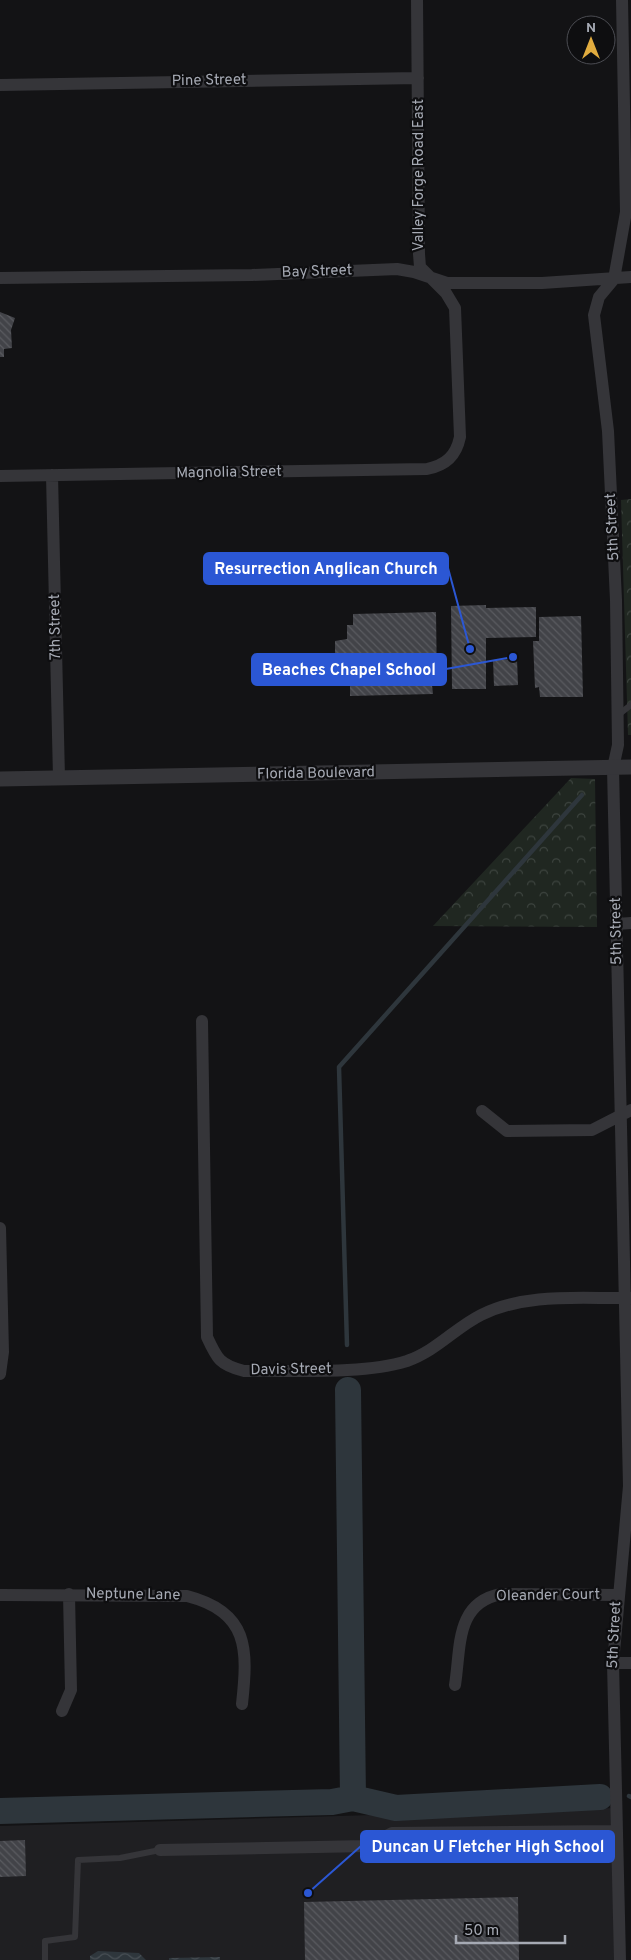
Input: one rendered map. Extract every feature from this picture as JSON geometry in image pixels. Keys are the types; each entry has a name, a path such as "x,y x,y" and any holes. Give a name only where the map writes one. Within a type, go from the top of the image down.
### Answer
{"street":[{"name":"Valley Forge Road East","path":"417,0 420,267 446,293 455,308 460,437 454,455"},
{"name":"5th Street","path":"620,1960 613,1663 618,1595 630,1486 625,1113 613,768 618,745 616,600 608,431 594,315 599,297 614,279 626,212 627,72 622,0"},
{"name":"Pine Street","path":"0,85 418,78"},
{"name":"Bay Street","path":"0,278 252,275 397,269 447,284 631,277"},
{"name":"Magnolia Street","path":"0,476 427,469 438,467 454,455"},
{"name":"7th Street","path":"52,475 59,778"},
{"name":"Florida Boulevard","path":"0,780 631,768"},
{"path":"617,924 631,924"},
{"name":"Davis Street","path":"202,1022 207,1337 216,1358 229,1367 244,1371 375,1368 408,1360 436,1347 480,1315 509,1303 537,1300 627,1298"},
{"path":"482,1111 507,1130 592,1130 625,1113"},
{"path":"0,1228 3,1352 0,1374"},
{"path":"62,1711 71,1690 69,1594"},
{"name":"Oleander Court","path":"455,1684 466,1616 474,1606 487,1597 501,1594 618,1595"},
{"name":"Neptune Lane","path":"0,1595 186,1596 206,1601 218,1608 231,1620 244,1645 246,1666 242,1704"},
{"path":"613,1663 631,1663"},
{"path":"160,1850 367,1846 392,1833 617,1831"}],"lane":[{"path":"618,715 631,705"},
{"path":"45,1960 45,1941 75,1937 78,1860 120,1858 160,1850"}],"shaded area":[{"path":"615,1808 616,1960 0,1960 0,1826"}],"green space":[{"path":"631,499 631,735 628,735 621,500"},
{"path":"571,778 595,779 597,927 433,926"}],"water":[{"path":"98,1951 139,1953 146,1960 90,1960 90,1956"},
{"path":"220,1957 220,1960 169,1960 169,1958"}],"building":[{"path":"0,312 15,318 11,330 12,348 4,349 4,357 0,357"},
{"path":"486,605 486,608 536,607 536,637 486,638 486,689 452,689 451,606"},
{"path":"436,612 437,685 432,685 433,694 350,696 350,677 335,677 335,641 347,639 347,625 353,625 353,614"},
{"path":"581,616 583,697 540,697 539,687 535,688 533,641 539,641 539,617"},
{"path":"517,659 518,685 494,686 493,660"},
{"path":"25,1840 26,1876 0,1877 0,1841"},
{"path":"518,1897 519,1960 305,1960 304,1902"}],"waterway":[{"path":"347,1345 339,1067 582,795"},
{"path":"0,1811 332,1802 353,1798 348,1390"},
{"path":"353,1798 396,1808 600,1797"}],"place":[{"name":"Resurrection Anglican Church","path":"470,649"},
{"name":"Beaches Chapel School","path":"513,657"},
{"name":"Duncan U Fletcher High School","path":"308,1893"}]}
